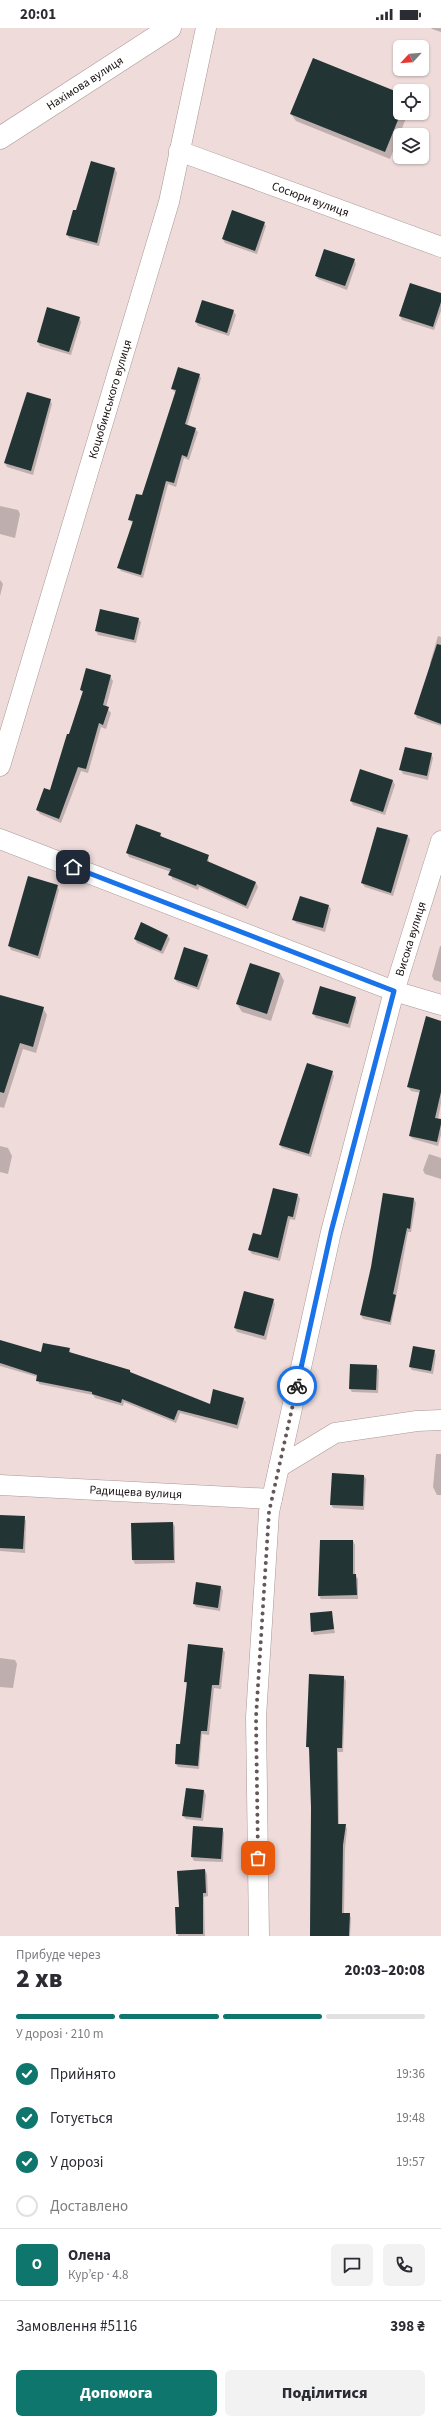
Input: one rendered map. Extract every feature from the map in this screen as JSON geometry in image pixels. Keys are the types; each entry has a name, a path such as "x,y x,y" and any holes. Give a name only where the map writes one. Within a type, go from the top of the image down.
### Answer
{"street":[{"name":"Нахімова вулиця","path":"0,138 170,28"},
{"name":"Коцюбинського вулиця","path":"0,766 169,202 206,28"},
{"name":"Сосюри вулиця","path":"179,151 441,247"},
{"path":"0,839 394,991 441,1004"},
{"name":"Висока вулиця","path":"259,1936 256,1717 269,1512 331,1232 394,991 441,841"},
{"path":"279,1467 335,1433 417,1421 441,1420"},
{"name":"Радищева вулиця","path":"0,1485 272,1498"}],"building":[{"path":"313,58 393,90 393,120 398,120 395,128 393,128 393,132 385,152 290,114"},
{"path":"91,161 115,168 97,243 66,235 73,210 76,210"},
{"path":"232,210 265,222 255,251 222,239"},
{"path":"324,249 355,259 345,286 315,276"},
{"path":"410,283 441,293 441,302 433,327 399,316"},
{"path":"202,300 234,310 227,333 195,322"},
{"path":"47,307 80,317 69,352 37,342"},
{"path":"178,367 200,374 185,424 196,428 187,457 182,455 174,483 166,481 141,575 117,568 133,521 128,520 136,494 142,495 176,390 171,389"},
{"path":"27,392 51,399 31,471 4,463"},
{"path":"100,609 139,618 134,640 95,631"},
{"path":"437,644 441,645 441,724 414,714"},
{"path":"86,668 111,675 103,705 109,707 103,725 99,723 86,769 78,767 59,819 36,810 44,788 50,790 67,734 69,734 83,691 80,690"},
{"path":"405,747 432,753 427,776 399,770"},
{"path":"360,769 393,780 383,812 350,801"},
{"path":"136,824 161,833 160,836 209,855 207,861 256,882 246,906 197,884 196,886 168,875 171,869 126,853"},
{"path":"377,827 408,835 391,893 361,883"},
{"path":"28,876 58,885 38,956 8,946"},
{"path":"300,896 329,905 323,928 292,920"},
{"path":"141,922 168,935 161,951 134,939"},
{"path":"184,947 208,955 197,987 174,979"},
{"path":"250,963 280,973 267,1014 236,1004"},
{"path":"320,986 356,997 348,1024 312,1014"},
{"path":"0,995 44,1007 33,1047 20,1043 4,1093 0,1092"},
{"path":"426,1016 441,1021 441,1092 435,1118 441,1119 441,1124 437,1142 409,1136 420,1090 407,1087"},
{"path":"307,1063 333,1071 309,1154 279,1145"},
{"path":"273,1188 298,1194 293,1217 288,1216 278,1258 248,1250 253,1233 261,1235"},
{"path":"383,1193 414,1198 410,1229 407,1228 393,1294 396,1295 390,1322 360,1315 371,1267"},
{"path":"244,1291 274,1299 264,1336 234,1328"},
{"path":"0,1340 41,1352 43,1343 70,1348 69,1352 130,1370 130,1372 210,1404 213,1389 244,1398 237,1425 178,1410 174,1420 122,1399 121,1403 92,1394 92,1392 36,1381 37,1375 0,1363"},
{"path":"413,1346 435,1350 431,1371 409,1367"},
{"path":"350,1364 377,1365 376,1390 349,1389"},
{"path":"332,1473 364,1475 363,1506 330,1505"},
{"path":"0,1515 25,1516 23,1549 0,1548"},
{"path":"173,1522 174,1560 132,1560 131,1523"},
{"path":"320,1540 353,1540 353,1574 356,1574 357,1595 318,1596"},
{"path":"196,1582 221,1586 218,1608 193,1604"},
{"path":"332,1611 334,1629 311,1632 310,1613"},
{"path":"188,1644 223,1648 219,1685 212,1685 207,1731 201,1731 198,1766 175,1764 176,1744 180,1744 187,1682 184,1682"},
{"path":"309,1674 344,1676 342,1748 337,1748 338,1824 346,1824 343,1845 342,1913 350,1913 349,1936 310,1936 311,1808 309,1747 306,1747"},
{"path":"186,1788 204,1790 201,1818 182,1816"},
{"path":"193,1826 223,1828 221,1859 191,1857"},
{"path":"205,1869 206,1893 203,1893 203,1934 176,1934 175,1907 179,1907 177,1871"}],"way so far":[{"path":"258,1858 256,1717 269,1512 297,1386"}],"route":[{"path":"73,867 394,991 331,1232 297,1386"}]}
